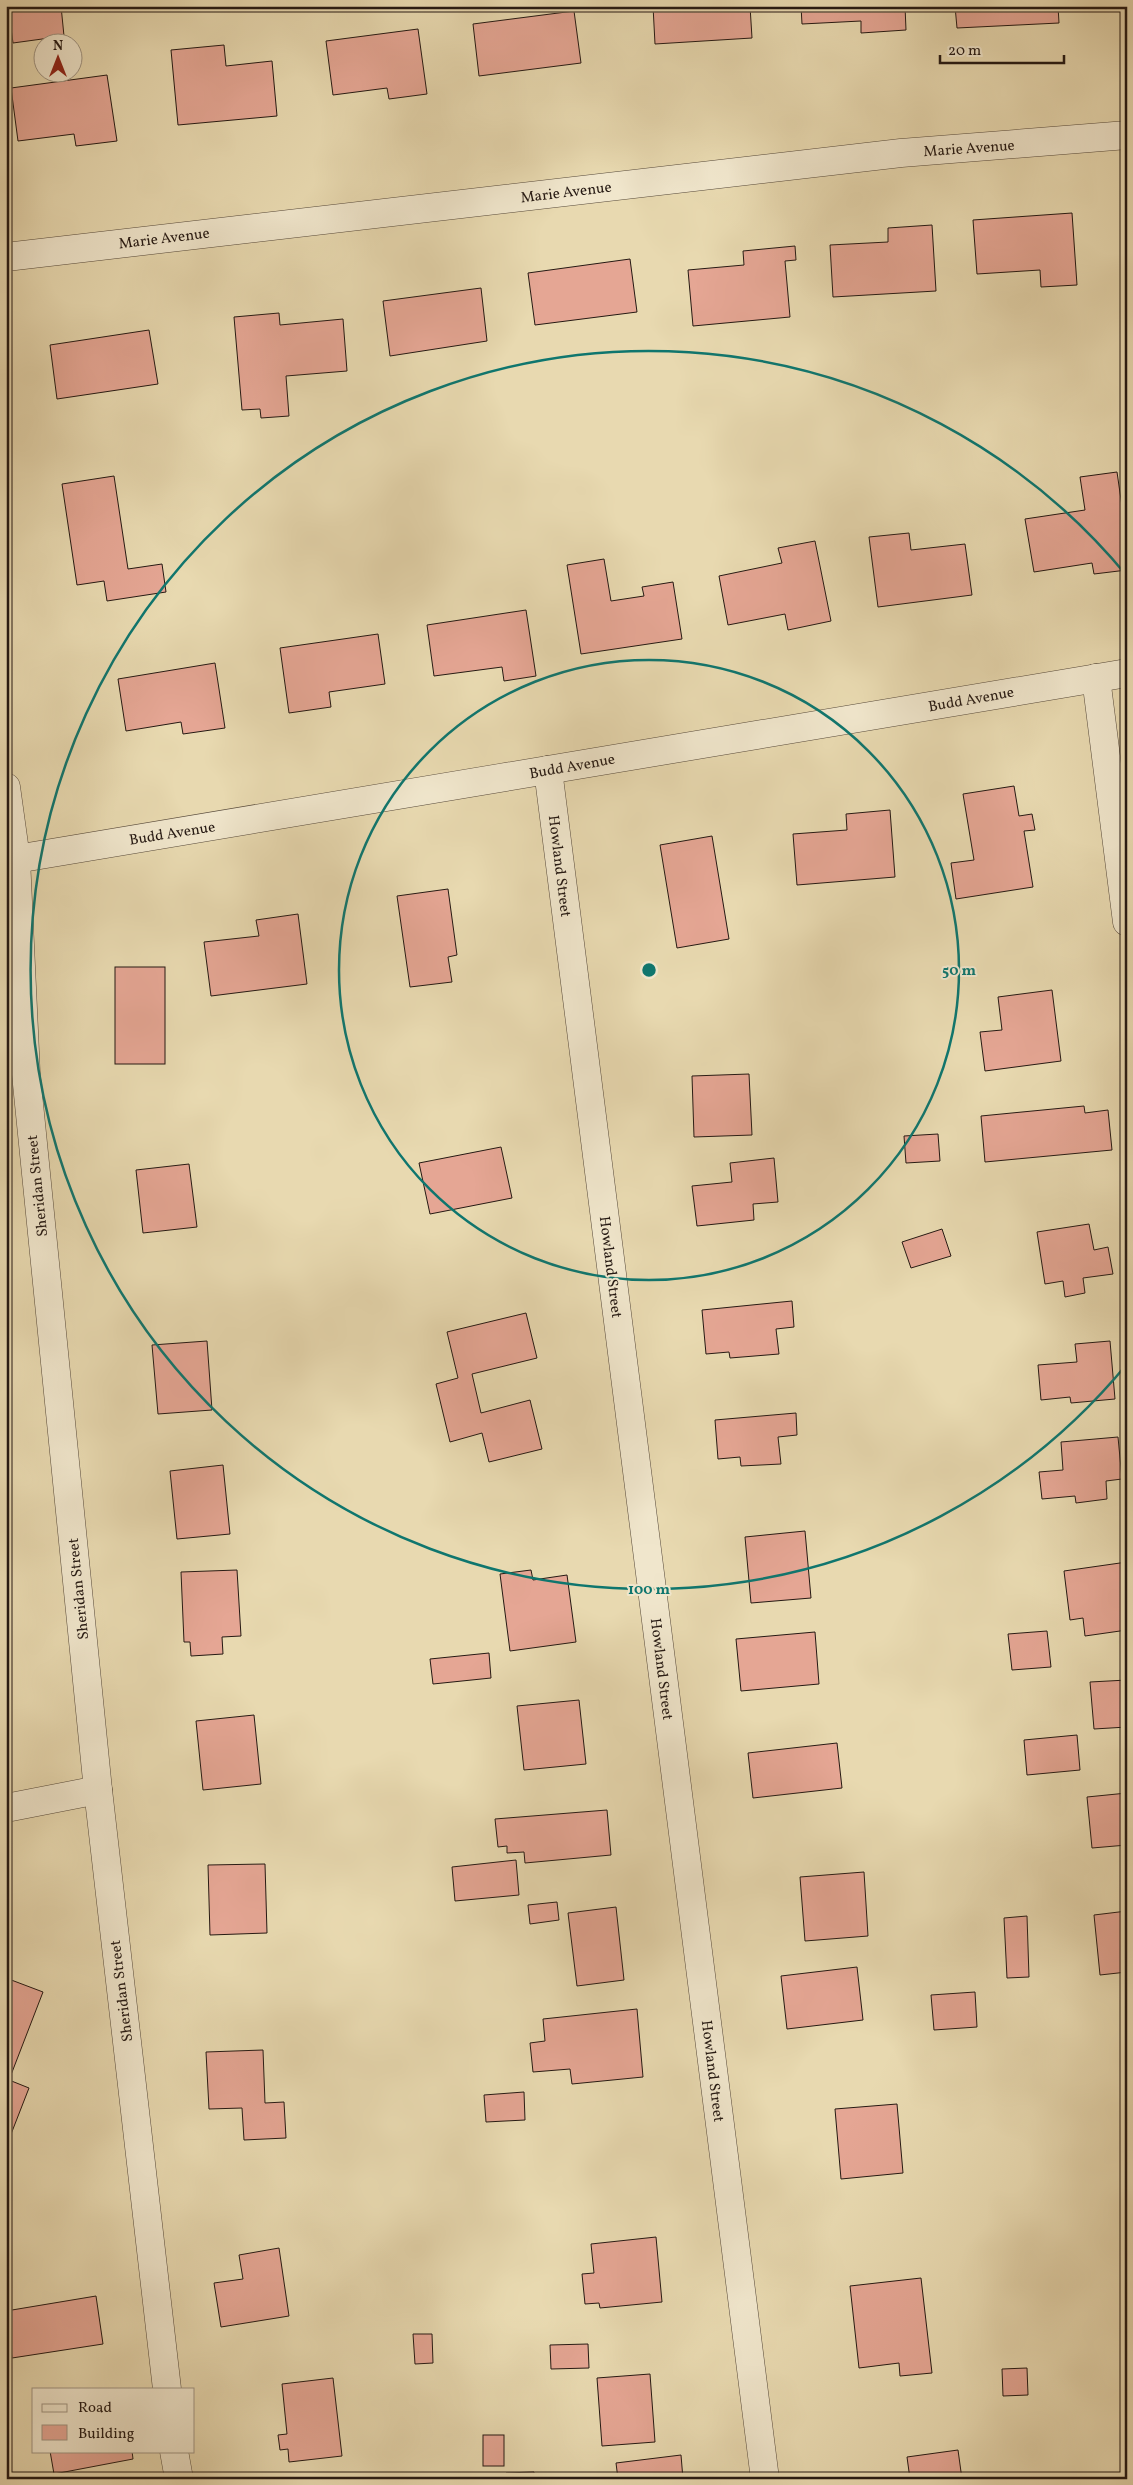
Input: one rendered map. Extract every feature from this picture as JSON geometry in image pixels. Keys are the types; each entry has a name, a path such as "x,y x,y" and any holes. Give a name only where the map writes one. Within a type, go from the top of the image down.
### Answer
{"street":[{"name":"Marie Avenue","path":"6,257 901,153 1127,135"},
{"name":"Budd Avenue","path":"16,859 1127,673"},
{"path":"1096,678 1127,922"},
{"name":"Howland Street","path":"548,770 765,2479"},
{"name":"Sheridan Street","path":"6,787 16,859 26,1074 98,1790 167,2388"},
{"path":"6,1808 98,1790"},
{"path":"174,2452 179,2479"}],"building":[{"path":"8,6 61,6 64,32 32,32 32,40 13,43"},
{"path":"653,6 750,6 752,38 655,44"},
{"path":"801,6 905,6 906,30 861,33 861,21 802,24"},
{"path":"955,6 1058,6 1059,23 957,28"},
{"path":"574,11 581,63 479,76 473,24"},
{"path":"418,29 427,94 389,99 387,88 333,95 326,41"},
{"path":"224,45 226,66 272,61 277,116 178,125 171,50"},
{"path":"107,75 117,141 76,146 74,134 18,141 11,88 55,82 82,82 82,78"},
{"path":"1072,213 1077,285 1041,287 1040,270 977,274 973,220"},
{"path":"932,225 936,291 833,297 830,245 888,242 888,228"},
{"path":"795,246 796,260 785,261 790,317 693,326 688,270 744,265 743,251"},
{"path":"630,259 637,312 535,325 528,273"},
{"path":"481,288 487,341 390,356 383,301"},
{"path":"279,313 280,325 343,319 347,371 286,376 289,416 261,418 260,409 242,410 234,317"},
{"path":"149,330 158,384 57,399 50,345"},
{"path":"1117,472 1127,541 1127,570 1094,574 1092,563 1034,572 1025,519 1085,510 1080,477"},
{"path":"114,476 128,569 162,564 166,592 107,601 104,581 77,585 62,484"},
{"path":"909,533 911,550 965,544 972,595 878,607 869,537"},
{"path":"815,541 831,621 788,630 785,614 728,625 719,576 782,563 778,548"},
{"path":"604,559 611,601 644,596 642,587 673,582 682,639 581,654 567,565"},
{"path":"526,610 536,676 504,681 502,667 434,676 427,625"},
{"path":"378,634 385,684 329,692 331,707 289,713 280,648"},
{"path":"215,663 225,728 183,734 181,722 126,731 118,679"},
{"path":"1014,786 1019,816 1032,814 1035,830 1024,831 1033,887 956,899 951,863 974,860 963,794"},
{"path":"890,810 895,877 797,885 793,834 847,830 846,814"},
{"path":"712,836 729,939 677,948 660,845"},
{"path":"448,889 457,955 448,957 452,982 410,987 397,896"},
{"path":"298,914 307,984 211,996 204,942 259,936 256,920"},
{"path":"115,967 165,967 165,1064 115,1064"},
{"path":"1052,990 1061,1061 985,1071 980,1032 1002,1030 998,997"},
{"path":"749,1074 752,1135 694,1137 692,1076"},
{"path":"1084,1106 1085,1113 1108,1110 1112,1150 985,1162 981,1116"},
{"path":"938,1134 940,1161 906,1163 904,1136"},
{"path":"501,1147 512,1198 430,1214 419,1163"},
{"path":"774,1158 778,1202 753,1204 754,1220 697,1226 692,1186 732,1182 730,1163"},
{"path":"189,1164 197,1227 143,1233 136,1170"},
{"path":"1089,1224 1094,1250 1108,1247 1113,1274 1083,1278 1085,1293 1065,1297 1063,1281 1045,1284 1037,1232"},
{"path":"942,1229 951,1256 911,1268 902,1242"},
{"path":"792,1301 794,1327 776,1329 779,1354 730,1358 729,1352 706,1354 702,1310"},
{"path":"526,1313 537,1358 472,1374 481,1413 530,1400 542,1449 489,1462 482,1433 450,1442 436,1384 458,1378 447,1332"},
{"path":"207,1341 212,1410 158,1414 152,1345"},
{"path":"1110,1341 1115,1399 1071,1403 1070,1397 1041,1400 1038,1365 1077,1362 1075,1344"},
{"path":"796,1413 797,1435 778,1437 781,1464 741,1466 740,1457 718,1459 715,1420"},
{"path":"1118,1437 1122,1479 1106,1481 1107,1499 1076,1503 1075,1496 1042,1499 1039,1472 1063,1470 1061,1442"},
{"path":"223,1465 230,1534 177,1539 170,1471"},
{"path":"805,1531 811,1598 751,1603 745,1537"},
{"path":"1127,1562 1127,1630 1085,1636 1083,1618 1070,1620 1064,1571"},
{"path":"237,1570 241,1636 222,1637 223,1654 191,1656 190,1642 184,1642 181,1572"},
{"path":"531,1570 533,1580 567,1575 576,1642 510,1651 500,1574"},
{"path":"1047,1631 1051,1667 1012,1670 1008,1634"},
{"path":"815,1632 819,1684 741,1691 736,1639"},
{"path":"489,1653 491,1678 433,1684 430,1659"},
{"path":"1127,1680 1127,1727 1094,1729 1090,1682"},
{"path":"579,1700 586,1764 524,1770 517,1706"},
{"path":"254,1715 261,1784 203,1790 196,1721"},
{"path":"1077,1735 1080,1770 1027,1775 1024,1740"},
{"path":"837,1743 842,1788 753,1798 748,1753"},
{"path":"1127,1793 1127,1845 1092,1848 1087,1797"},
{"path":"607,1810 611,1855 525,1863 524,1852 507,1853 507,1846 498,1847 495,1819"},
{"path":"516,1860 519,1895 455,1901 452,1867"},
{"path":"265,1864 267,1933 210,1935 208,1865"},
{"path":"864,1872 868,1936 805,1941 800,1877"},
{"path":"557,1902 559,1920 530,1924 528,1905"},
{"path":"616,1907 624,1980 577,1986 568,1913"},
{"path":"1127,1911 1127,1972 1100,1975 1094,1915"},
{"path":"1027,1916 1029,1977 1007,1978 1004,1918"},
{"path":"857,1967 863,2020 787,2029 781,1976"},
{"path":"6,1978 43,1992 9,2080 29,2088 6,2147"},
{"path":"975,1992 977,2027 934,2030 931,1995"},
{"path":"637,2009 643,2077 572,2084 570,2069 533,2072 530,2043 545,2041 543,2019"},
{"path":"1124,2020 1127,2020 1127,2055"},
{"path":"263,2050 265,2103 284,2102 286,2138 244,2140 242,2108 209,2109 206,2052"},
{"path":"524,2092 525,2120 486,2122 484,2095"},
{"path":"897,2104 903,2173 841,2179 835,2109"},
{"path":"656,2237 662,2302 600,2308 599,2303 585,2304 582,2274 594,2273 591,2244"},
{"path":"279,2248 289,2316 221,2327 214,2283 243,2279 239,2255"},
{"path":"921,2278 932,2373 900,2376 899,2363 859,2368 850,2286"},
{"path":"96,2296 103,2344 12,2358 6,2311"},
{"path":"413,2334 432,2334 433,2363 415,2364"},
{"path":"588,2344 589,2368 551,2369 550,2345"},
{"path":"1027,2368 1028,2395 1003,2396 1002,2369"},
{"path":"650,2374 655,2442 602,2446 597,2378"},
{"path":"333,2378 342,2456 289,2462 288,2449 280,2450 278,2435 287,2434 282,2384"},
{"path":"483,2435 504,2435 504,2466 483,2466"},
{"path":"958,2450 962,2479 910,2479 907,2457"},
{"path":"50,2452 132,2452 133,2459 54,2474"},
{"path":"681,2455 683,2479 618,2479 616,2463"},
{"path":"534,2472 534,2479 506,2479 506,2473"}]}
